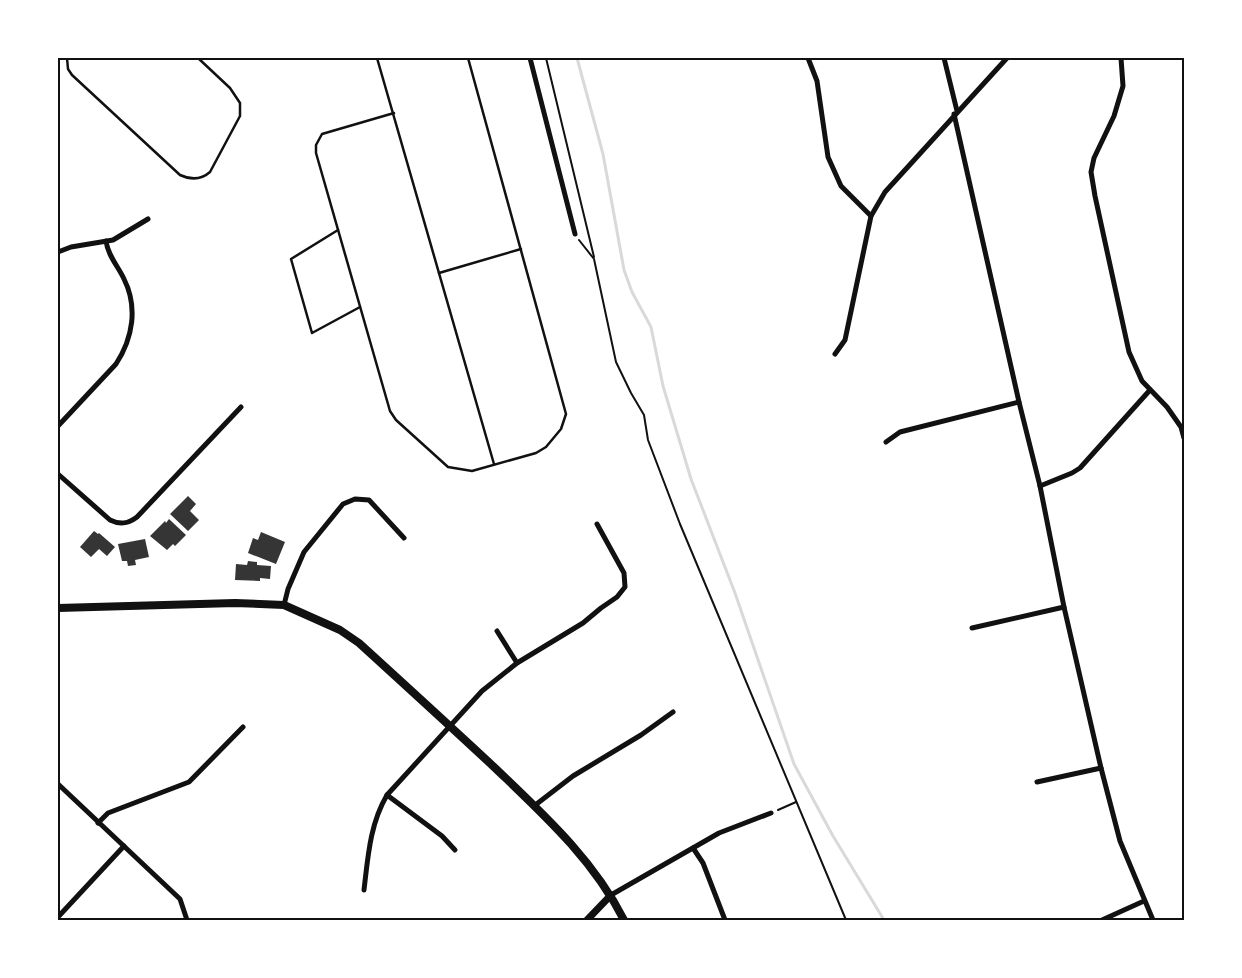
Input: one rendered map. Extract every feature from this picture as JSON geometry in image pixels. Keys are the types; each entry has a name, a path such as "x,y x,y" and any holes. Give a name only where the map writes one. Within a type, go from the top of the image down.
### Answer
{"main road":[{"path":"58,608 235,603 284,604 340,630 359,643 450,726 576,848 611,895 624,920"}],"street":[{"path":"530,58 575,234"},
{"path":"808,58 817,81 828,157 841,186 871,216"},
{"path":"944,58 1101,768 1120,840 1153,920"},
{"path":"835,354 845,340 871,216 885,192 1007,58"},
{"path":"1121,58 1123,86 1114,116 1094,158 1091,172 1129,352 1142,381 1167,407 1180,426 1184,438"},
{"path":"58,252 71,247 113,240 148,219"},
{"path":"58,426 116,364 130,335 132,315 129,293 126,282 107,248 106,241"},
{"path":"1040,486 1080,468 1150,390"},
{"path":"886,442 900,432 1020,402"},
{"path":"58,474 110,520 120,523 130,522 137,517 241,407"},
{"path":"284,604 288,589 304,552 343,504 355,499 369,500 404,538"},
{"path":"364,890 371,832 378,810 387,795 482,691 517,664 583,622 617,597 625,587 624,573 597,524"},
{"path":"972,628 1064,607"},
{"path":"497,631 517,664"},
{"path":"534,806 573,776 641,735 673,712"},
{"path":"98,823 108,813 189,782 243,727"},
{"path":"1037,782 1101,768"},
{"path":"58,784 180,899 187,920"},
{"path":"387,795 442,836 455,850"},
{"path":"587,920 611,895 719,833 771,813"},
{"path":"58,917 124,846"},
{"path":"693,848 703,863 724,920"},
{"path":"1102,920 1144,901"}],"lane":[{"path":"67,58 68,69 72,75 180,176 188,179 204,178 210,172 240,116 240,103 230,88 198,58"},
{"path":"377,58 494,464"},
{"path":"394,113 322,134 316,145 316,152 390,411 396,420 448,467 472,471 536,453 546,447 561,429 566,414 468,58"},
{"path":"338,230 291,259 312,333 360,307"},
{"path":"439,273 521,249"}],"path":[{"path":"546,58 594,259 616,362 644,414 648,440 676,514 846,920"},
{"path":"575,234 594,259"},
{"path":"771,813 796,802"}],"building":[{"path":"188,496 196,504 190,511 199,520 188,531 170,514"},
{"path":"169,519 186,535 175,546 173,544 167,550 150,536"},
{"path":"94,531 115,547 107,556 99,549 91,557 80,547"},
{"path":"261,532 285,542 276,564 248,553 253,538 258,540"},
{"path":"145,539 149,557 135,560 136,565 128,566 127,561 122,561 118,544"},
{"path":"248,561 257,562 257,565 271,566 270,579 260,578 260,581 235,580 236,564 247,565"}],"waterway":[{"path":"577,58 603,154 624,270 632,292 651,327 663,386 691,479 735,593 794,764 833,836 884,920"}]}
